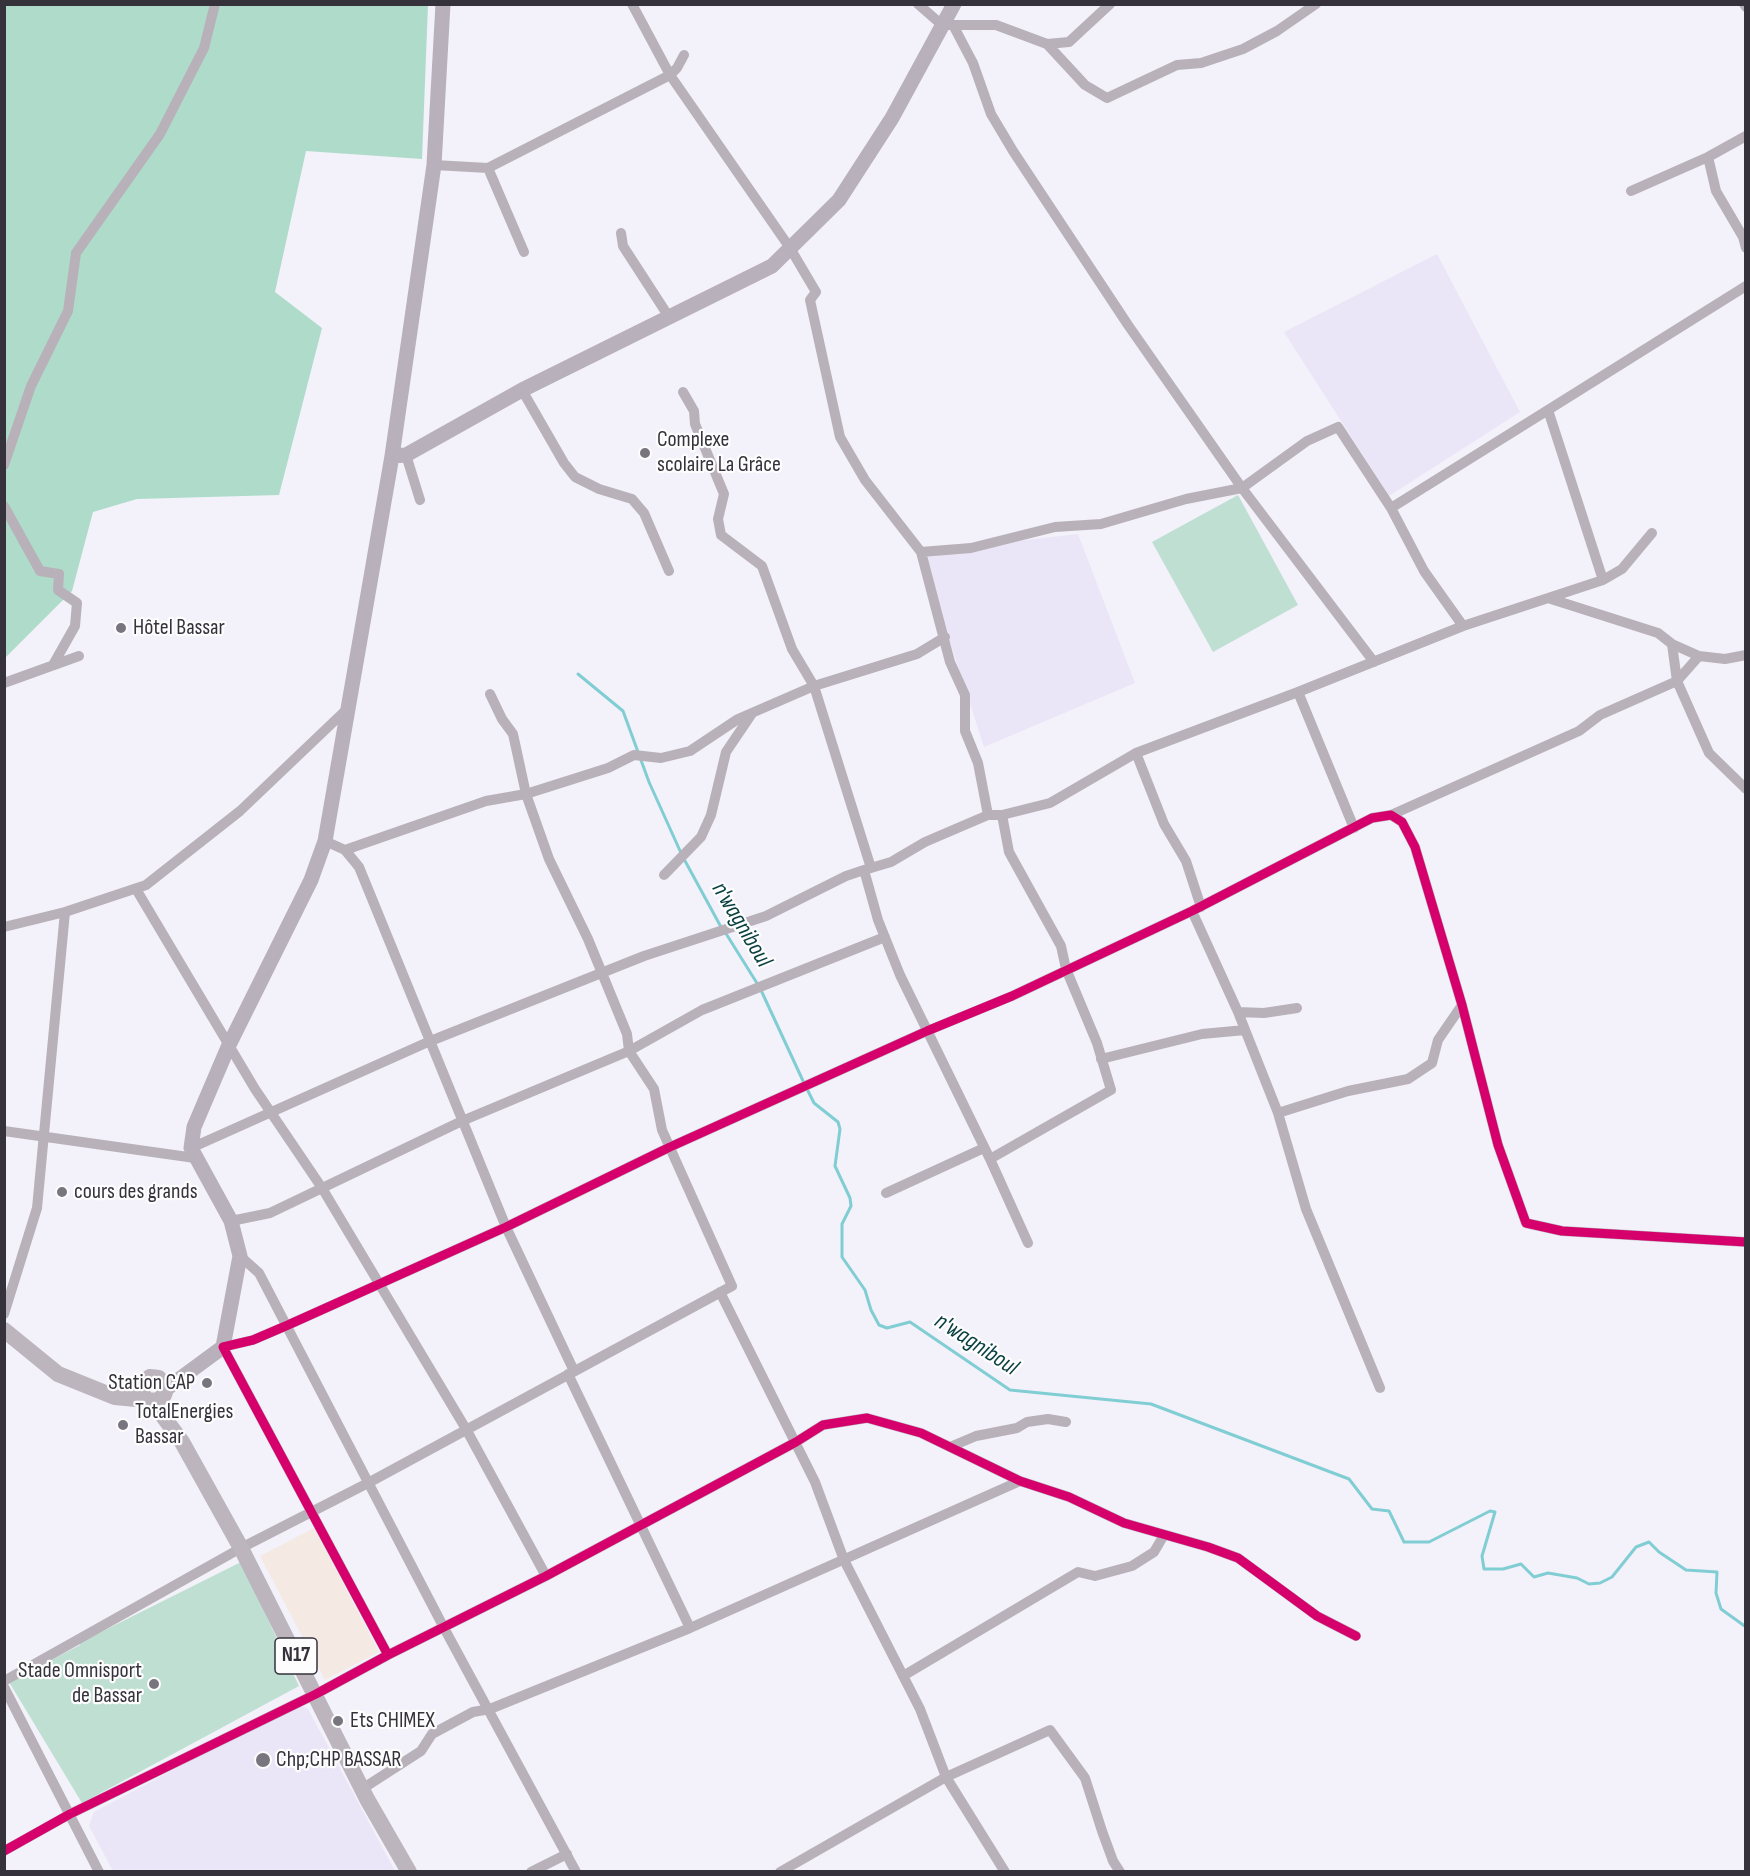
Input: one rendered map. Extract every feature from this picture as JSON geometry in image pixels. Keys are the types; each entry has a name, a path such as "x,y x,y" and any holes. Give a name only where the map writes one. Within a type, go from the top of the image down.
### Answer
{"main road":[{"path":"4,1330 58,1374 77,1384 122,1398 154,1391 203,1362 223,1347 240,1256 231,1221 193,1153 194,1127 229,1045 311,880 325,841 346,710 399,456 434,165 443,4"},
{"path":"399,456 522,390 772,266 839,200 892,118 947,25 954,4"},
{"name":"N17","path":"154,1391 241,1548 362,1788 409,1872"}],"street":[{"path":"4,465 31,386 68,311 76,253 160,134 204,48 215,4"},
{"path":"632,4 670,75 790,248 816,292 810,300 840,437 865,480 921,552 950,662 965,695 965,731 978,763 988,815"},
{"path":"918,4 947,25 973,63 991,114 1013,151 1122,316 1242,488 1374,662"},
{"path":"947,25 996,25 1047,44 1069,42 1110,4"},
{"path":"1047,44 1085,85 1107,98 1177,65 1201,63 1243,49 1277,31 1316,4"},
{"path":"434,165 488,168 670,75 684,55"},
{"path":"1631,191 1708,157 1746,136"},
{"path":"1708,157 1716,191 1743,237 1746,248"},
{"path":"488,168 524,252"},
{"path":"621,233 623,246 669,317"},
{"path":"1391,508 1536,415 1548,410 1746,286"},
{"path":"522,390 564,463 575,477 599,489 632,499 644,513 669,571"},
{"path":"683,392 694,411 695,424 724,494 718,519 721,536 762,566 792,649 814,686 885,937 1028,1243"},
{"path":"1548,410 1603,580"},
{"path":"921,552 971,548 1055,527 1101,524 1186,498 1242,488 1307,441 1338,427 1391,508 1424,571 1464,626"},
{"path":"399,456 420,500"},
{"path":"4,506 40,571 59,574 58,590 77,603 75,626 53,665"},
{"path":"4,1131 193,1153 270,1112 428,1042 602,973 766,916 867,869 891,862 925,842 988,815 1002,815 1050,803 1136,753 1464,626 1603,580 1622,569 1652,533"},
{"path":"1551,599 1658,633 1672,644 1699,656 1725,659 1746,655"},
{"path":"345,850 486,801 526,794 608,768 634,755 661,758 690,751 738,719 814,686 917,654 945,637"},
{"path":"1672,644 1677,681 1709,753 1746,789"},
{"path":"4,683 79,656"},
{"path":"388,1655 223,1347 253,1340 288,1326 378,1283 506,1227 670,1147 927,1031 1012,996 1197,909 1372,818 1391,815 1578,731 1600,715 1677,681 1699,656"},
{"path":"1298,692 1354,828"},
{"path":"4,1681 241,1548 368,1483 732,1286 662,1130 654,1089 629,1051 627,1034 588,939 549,859 526,794 513,734 502,719 490,694"},
{"path":"4,927 65,912 146,885 240,811 346,710"},
{"path":"664,875 701,837 711,814 726,752 753,713"},
{"path":"1136,753 1164,824 1186,861 1197,909 1278,1113 1306,1209 1380,1388"},
{"path":"990,1159 1111,1090 1066,969 1061,946 1008,852 1002,815"},
{"path":"1391,815 1402,822 1415,847 1462,1005 1498,1145 1526,1223 1562,1232 1746,1242"},
{"path":"325,841 345,850 358,867 506,1227 639,1525 690,1628"},
{"path":"136,889 270,1112 322,1188 466,1429 546,1576"},
{"path":"4,1314 37,1208 65,912"},
{"path":"231,1221 270,1213 462,1121 629,1051 702,1010 885,937"},
{"path":"1278,1113 1348,1091 1408,1078 1432,1063 1438,1040 1462,1005"},
{"path":"1238,1012 1264,1013 1297,1008"},
{"path":"1101,1059 1202,1034 1245,1030"},
{"path":"886,1193 984,1148"},
{"path":"240,1256 259,1273 288,1326 443,1626 490,1709 576,1872"},
{"path":"720,1292 815,1482 844,1560 920,1709 946,1777 1005,1872"},
{"path":"4,1851 70,1814 316,1695 443,1626 546,1576 796,1443 823,1425 867,1418 921,1433 1020,1481 1070,1497 1124,1523 1238,1558 1317,1616 1356,1636"},
{"path":"950,1447 970,1438 1017,1428 1027,1422 1048,1419 1066,1422"},
{"path":"362,1788 421,1751 432,1734 473,1712 490,1709 690,1628 1020,1481"},
{"path":"903,1676 956,1642 974,1636 1078,1572 1095,1576 1132,1566 1154,1552 1164,1535"},
{"path":"4,1687 99,1872"},
{"path":"780,1872 946,1777 1050,1730 1085,1778 1099,1826 1120,1872"},
{"path":"531,1872 567,1854"}],"shaded area":[{"path":"1437,254 1520,412 1389,496 1284,332"},
{"path":"1078,534 1135,683 984,747 921,552"},
{"path":"314,1528 379,1652 325,1680 260,1556"},
{"name":"Chp;CHP BASSAR","path":"297,1704 308,1709 395,1871 113,1871 89,1826 94,1812"}],"green space":[{"path":"5,5 428,5 422,159 306,151 275,292 322,328 279,495 137,499 93,512 72,591 5,658"},
{"path":"1238,495 1298,605 1213,652 1152,542"},
{"name":"Stade Omnisport de Bassar","path":"241,1562 299,1686 82,1803 9,1682 80,1645 79,1643"}],"waterway":[{"name":"n'wagniboul","path":"578,674 623,711 649,782 681,853"},
{"name":"n'wagniboul","path":"684,859 721,927"},
{"name":"n'wagniboul","path":"725,932 760,988 804,1083"},
{"name":"n'wagniboul","path":"807,1089 814,1103 838,1122 840,1129 835,1166 850,1198 851,1206 842,1224 842,1257 865,1290 871,1310 879,1325 887,1328 910,1322 1010,1390 1151,1404 1349,1479 1372,1509 1389,1511 1404,1542 1429,1542 1490,1511 1495,1512 1482,1556 1484,1569 1503,1569 1521,1564 1534,1577 1548,1573 1577,1578 1589,1584 1600,1583 1612,1577 1636,1547 1649,1542 1659,1552 1686,1570 1717,1572 1716,1593 1721,1609 1746,1627"}],"cycle path":[{"path":"388,1655 223,1347 253,1340 288,1325 506,1227 670,1147 927,1031 1012,996 1192,911 1372,818 1391,815 1402,822 1415,847 1462,1005 1498,1145 1526,1223 1562,1231 1746,1242"},
{"path":"4,1851 70,1814 316,1694 388,1655 546,1576 796,1442 823,1425 867,1418 921,1433 1020,1481 1069,1497 1124,1523 1238,1558 1317,1616 1356,1636"}],"place":[{"name":"Complexe scolaire La Grâce","path":"645,453"},
{"name":"Hôtel Bassar","path":"121,628"},
{"name":"cours des grands","path":"62,1192"},
{"name":"Station CAP","path":"207,1383"},
{"name":"TotalEnergies Bassar","path":"123,1425"},
{"name":"Stade Omnisport de Bassar","path":"154,1684"},
{"name":"Ets CHIMEX","path":"338,1721"},
{"name":"Chp;CHP BASSAR","path":"263,1760"}]}
